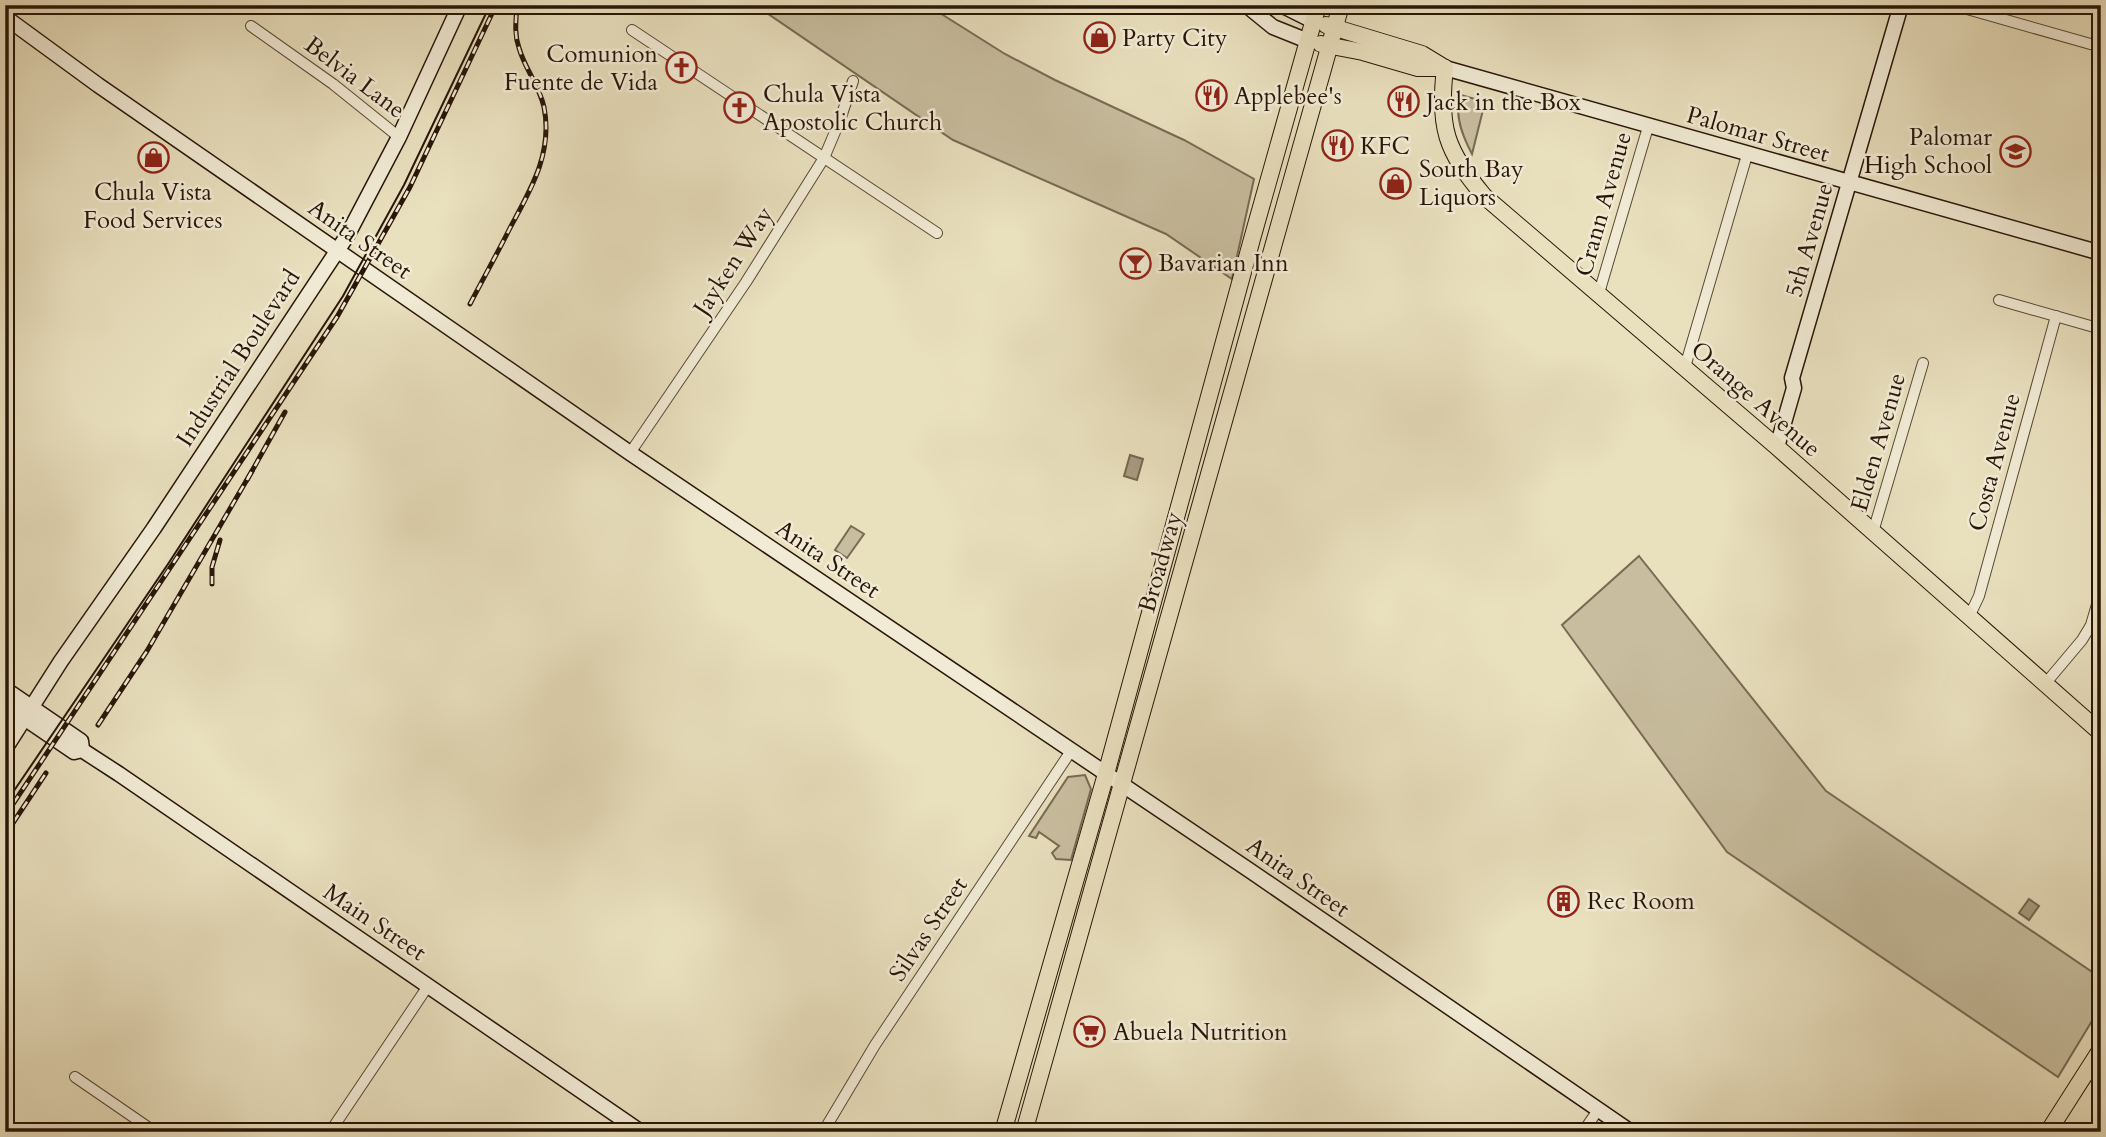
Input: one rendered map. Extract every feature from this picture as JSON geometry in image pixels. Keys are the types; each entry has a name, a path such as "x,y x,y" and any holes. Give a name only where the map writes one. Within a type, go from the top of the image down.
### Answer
{"main road":[{"name":"Palomar Street","path":"1246,5 1273,27 1308,41 1363,52 1418,68 1445,68"},
{"name":"Palomar Street","path":"1281,5 1316,13 1335,28 1422,54 1445,68 2101,253"},
{"name":"Broadway","path":"1024,1132 1341,5"},
{"name":"5th Avenue","path":"1777,447 1794,388 1792,379 1902,5"},
{"name":"Industrial Boulevard","path":"5,749 61,661 190,474 337,250 400,137 457,7"},
{"name":"Broadway","path":"1003,1132 1106,774 1316,13"},
{"name":"Anita Street","path":"5,17 98,86 630,453 1631,1132"},
{"name":"Orange Avenue","path":"1445,68 1441,101 1445,130 1461,169 1484,196 1777,447 2101,733"},
{"path":"1252,239 1259,249 1254,282 1262,286"},
{"path":"1238,288 1244,290 1248,296 1242,320 1248,335"},
{"path":"1182,491 1202,497"},
{"name":"Main Street","path":"5,689 29,714 74,752 82,750 641,1132"},
{"name":"Main Street","path":"5,705 29,714"},
{"path":"1039,1007 1056,1014"},
{"path":"2048,1132 2101,1049"}],"street":[{"path":"1954,5 2101,47"},
{"name":"Belvia Lane","path":"251,26 334,84 400,137"},
{"path":"632,30 937,233"},
{"name":"Jayken Way","path":"630,453 746,282 824,158 853,81"},
{"name":"Crann Avenue","path":"1599,293 1648,127"},
{"path":"1685,367 1747,155"},
{"path":"1999,300 2101,329"},
{"name":"Costa Avenue","path":"1969,617 1979,596 2056,316"},
{"name":"Elden Avenue","path":"1873,532 1923,363"},
{"path":"2045,684 2082,640 2091,625 2101,591"},
{"name":"Silvas Street","path":"822,1132 875,1045 1071,751"},
{"path":"330,1132 428,986"},
{"path":"75,1077 155,1132"},
{"path":"1583,1132 1598,1110"}],"shaded area":[{"path":"755,5 927,5 1005,54 1184,140 1254,179 1232,279 1166,234 953,140"},
{"path":"1461,95 1485,102 1472,154 1462,133 1459,118"},
{"path":"1130,455 1143,459 1137,480 1124,476"},
{"path":"851,526 864,534 847,558 835,550"},
{"path":"1639,556 1826,791 2101,978 2101,1006 2058,1077 1727,852 1562,625"},
{"path":"1085,775 1091,789 1071,860 1056,859 1052,853 1059,846 1039,832 1036,838 1029,836 1068,777"},
{"path":"2029,899 2039,906 2029,920 2019,913"}],"tram line":[{"path":"5,804 168,564 343,296 404,185 490,5"}],"railway":[{"path":"5,816 337,317 410,187 496,5"},
{"path":"470,304 532,185 543,155 546,124 544,107 517,43 517,5"},
{"path":"247,480 285,412"},
{"path":"98,725 147,651 252,471"},
{"path":"212,584 212,567 220,540"},
{"path":"5,835 46,773"}],"place":[{"name":"Party City","path":"1099,38"},
{"name":"Comunion Fuente de Vida","path":"681,68"},
{"name":"Applebee's","path":"1211,96"},
{"name":"Jack in the Box","path":"1403,102"},
{"name":"Chula Vista Apostolic Church","path":"740,108"},
{"name":"KFC","path":"1337,146"},
{"name":"Palomar High School","path":"2015,151"},
{"name":"Chula Vista Food Services","path":"153,158"},
{"name":"South Bay Liquors","path":"1396,183"},
{"name":"Bavarian Inn","path":"1135,263"},
{"name":"Rec Room","path":"1564,901"},
{"name":"Abuela Nutrition","path":"1090,1032"}]}
